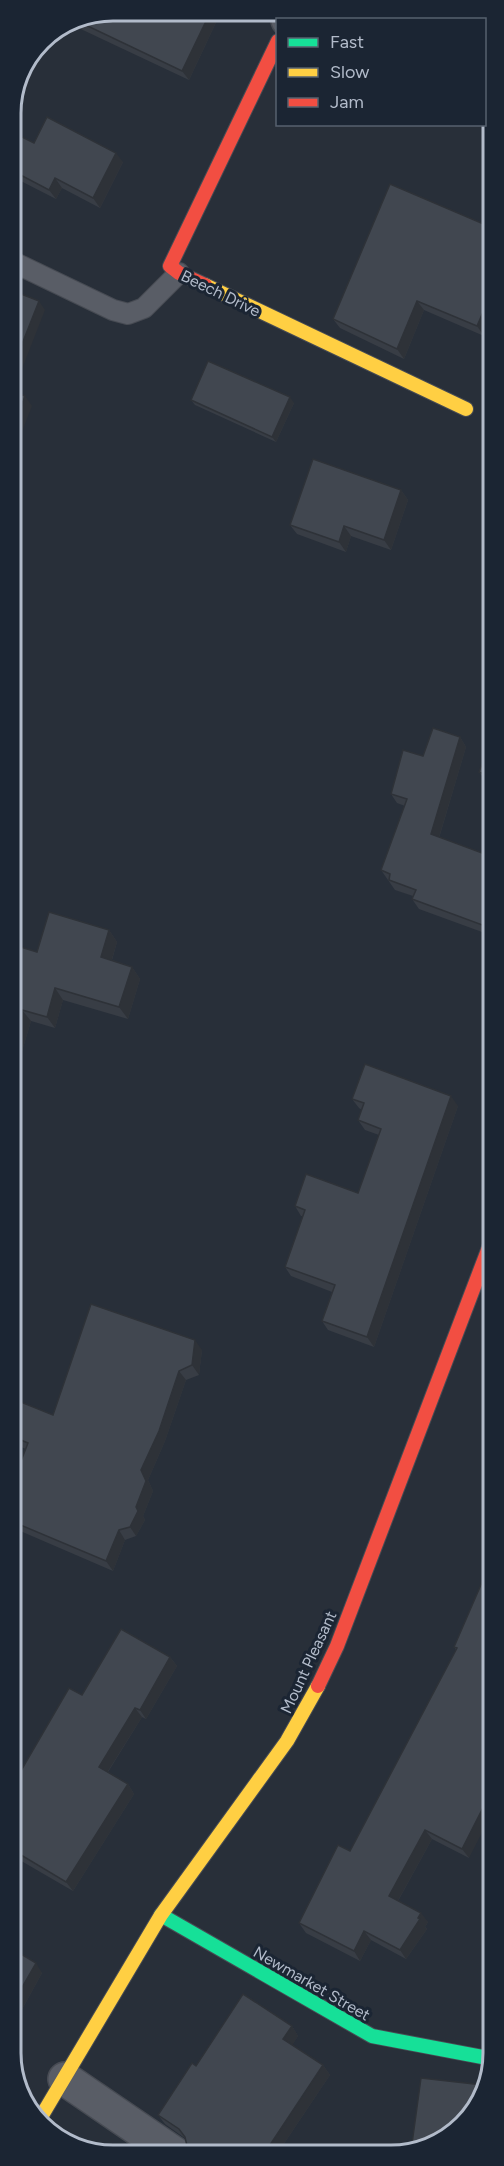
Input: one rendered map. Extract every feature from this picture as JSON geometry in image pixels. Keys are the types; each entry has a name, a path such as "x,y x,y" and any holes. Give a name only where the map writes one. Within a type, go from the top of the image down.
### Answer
{"street":[{"name":"Beech Drive","path":"276,45 170,267 466,409"},
{"name":"Mount Pleasant","path":"43,2113 161,1915 287,1741 314,1695 337,1646 483,1263"},
{"name":"Newmarket Street","path":"161,1915 372,2036 483,2057"},
{"path":"65,2079 162,2145"}],"lane":[{"path":"21,266 113,310 128,314 144,308 179,273"}],"building":[{"path":"113,21 206,21 182,71 87,25"},
{"path":"47,117 116,153 93,198 55,178 49,190 21,175 21,136 34,143"},
{"path":"390,184 483,224 483,312 477,326 417,301 397,349 333,319"},
{"path":"21,294 39,301 21,347"},
{"path":"208,361 290,397 272,437 191,400"},
{"path":"21,394 25,396 21,407"},
{"path":"313,459 401,490 384,540 344,526 339,542 290,525"},
{"path":"433,728 460,737 431,834 483,853 483,925 412,899 416,890 389,880 390,874 381,870 407,799 391,794 403,750 423,756"},
{"path":"483,762 483,774 479,772"},
{"path":"49,912 109,930 101,957 132,967 119,1007 55,988 47,1017 22,1010 21,1013 21,947 37,952"},
{"path":"365,1064 451,1096 367,1337 322,1321 335,1285 285,1267 305,1210 295,1206 306,1174 358,1193 381,1129 358,1120 364,1103 352,1099"},
{"path":"91,1304 195,1340 192,1365 179,1371 159,1431 141,1470 146,1481 136,1507 138,1511 130,1527 119,1530 106,1561 21,1525 21,1461 28,1443 21,1440 21,1402 53,1415"},
{"path":"483,1580 483,1808 462,1849 425,1830 389,1896 421,1913 418,1918 420,1919 400,1950 364,1931 354,1951 299,1923 338,1845 350,1851 457,1648 454,1647"},
{"path":"121,1629 170,1657 140,1710 135,1708 99,1767 128,1784 66,1882 21,1855 21,1771 69,1688 82,1695"},
{"path":"21,1954 36,1963 21,1989"},
{"path":"243,1994 292,2026 283,2039 323,2065 270,2145 187,2145 185,2137 179,2129 158,2115 192,2063 196,2066"},
{"path":"421,2078 477,2084 460,2114 447,2126 437,2133 412,2142"}],"traffic: fast":[{"path":"161,1915 372,2036 483,2057"}],"traffic: slow":[{"path":"205,285 466,409"},
{"path":"43,2113 161,1915 287,1741 318,1686"}],"traffic: jam":[{"path":"205,285 179,273 170,266 276,45"},
{"path":"318,1686 337,1646 483,1263"}]}
